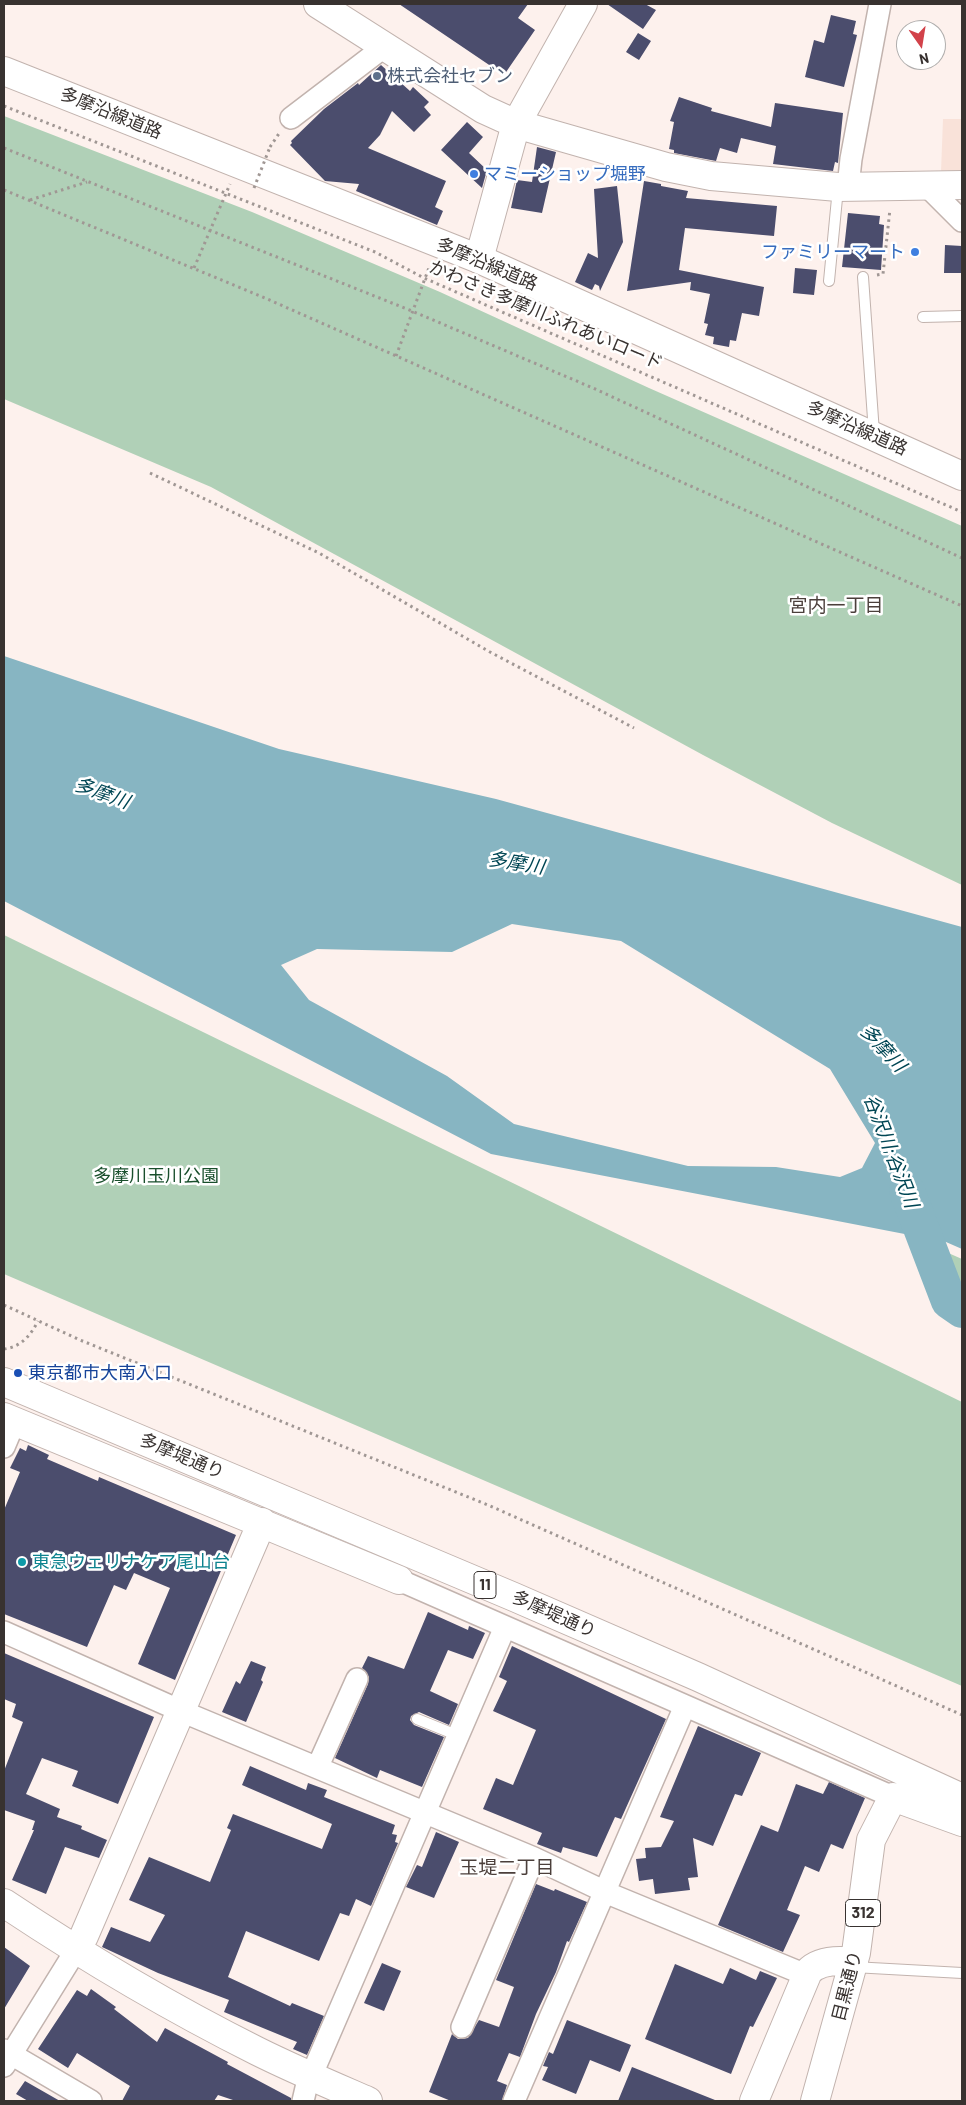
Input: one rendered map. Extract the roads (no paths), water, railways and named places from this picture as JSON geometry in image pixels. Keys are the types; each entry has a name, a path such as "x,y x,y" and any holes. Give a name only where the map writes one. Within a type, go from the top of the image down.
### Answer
{"main road":[{"path":"318,4 483,109 516,124 666,167 691,172 843,187 962,185"},
{"path":"480,259 516,124 583,4"},
{"name":"多摩沿線道路","path":"4,71 480,259 874,434 962,476"},
{"name":"多摩堤通り","path":"4,1382 514,1597 698,1677 962,1798"},
{"path":"9,1419 399,1580"},
{"path":"76,1950 88,1928 262,1522"},
{"path":"893,1797 962,1822"},
{"name":"目黒通り","path":"815,2101 853,1964 871,1840 893,1797"},
{"path":"4,1903 76,1950 258,2052 368,2101"},
{"path":"754,2101 806,1975 813,1967 834,1961 853,1964"}],"street":[{"path":"843,187 851,159 880,4"},
{"path":"291,118 384,47"},
{"path":"927,186 962,221"},
{"path":"4,1447 9,1419"},
{"path":"399,1580 893,1797"},
{"path":"303,2101 306,2088 313,2076 505,1627"},
{"path":"4,1632 181,1711 318,1766 534,1858 605,1891 806,1975"},
{"path":"318,1766 357,1679"},
{"path":"514,2101 685,1706"},
{"path":"462,2027 534,1858"},
{"path":"76,1950 6,2057 91,2101"}],"lane":[{"path":"829,281 843,187"},
{"path":"863,277 874,434"},
{"path":"923,317 962,316"},
{"path":"417,1718 459,1736"},
{"path":"853,1964 962,1973"}],"water":[{"name":"多摩川","path":"4,656 279,749 496,799 962,927 962,1249 946,1242 491,1154 4,901","holes":["512,924 621,941 830,1069 875,1143 862,1168 840,1177 776,1167 688,1166 514,1124 447,1076 309,1000 281,965 317,949 452,952"]}],"waterway":[{"name":"谷沢川;谷沢川","path":"907,1191 949,1301 962,1310"}],"place":[{"name":"株式会社セブン","path":"377,76"},
{"name":"マミーショップ堀野","path":"474,174"},
{"name":"ファミリーマート","path":"915,252"},
{"name":"東京都市大南入口","path":"18,1373"},
{"name":"東急ウェリナケア尾山台","path":"22,1562"}],"district":[{"name":"宮内一丁目","path":"836,606"},
{"name":"玉堤二丁目","path":"507,1868"}],"park label":[{"name":"多摩川玉川公園","path":"156,1176"}]}
